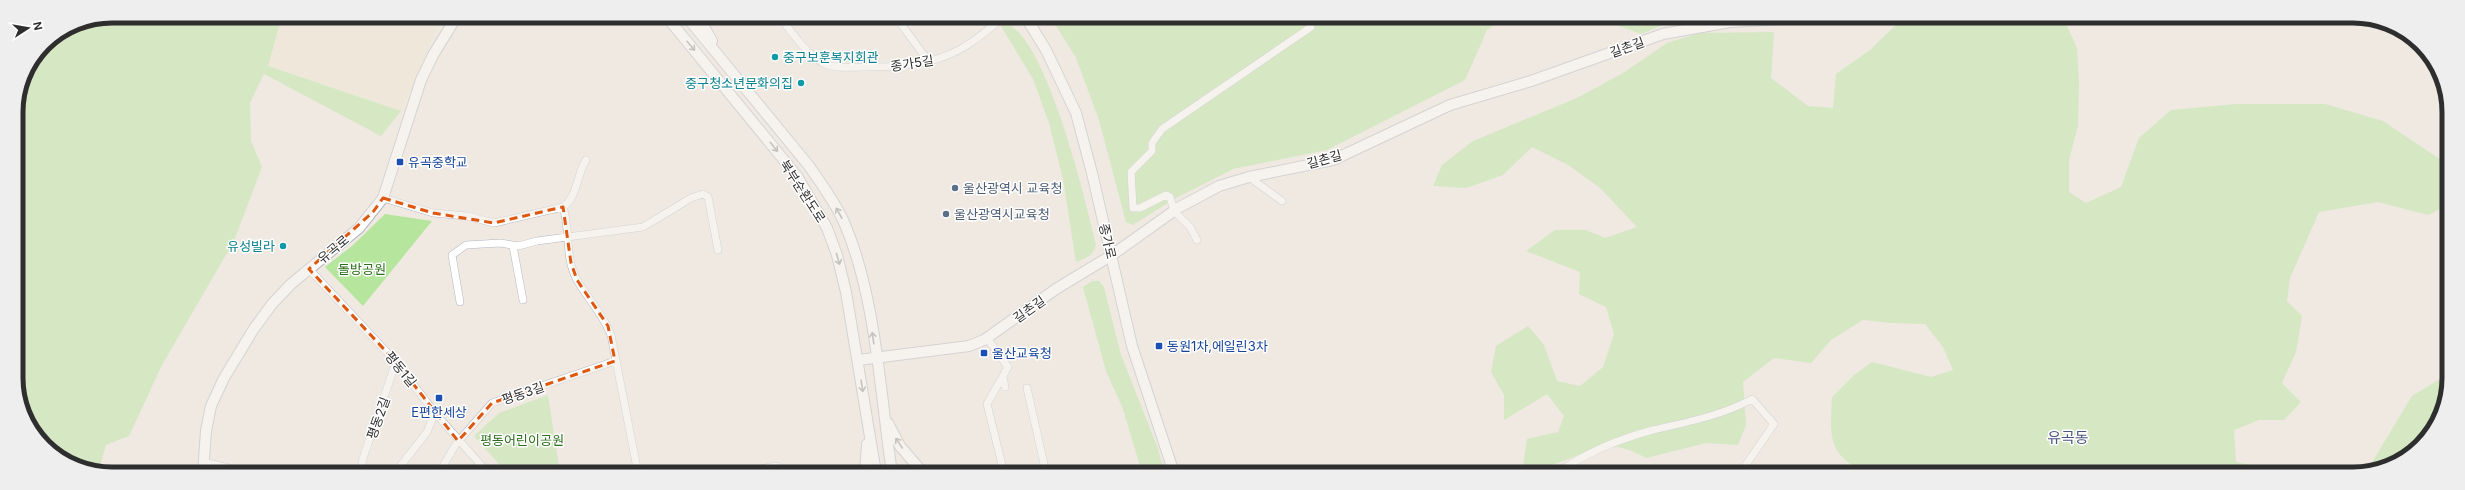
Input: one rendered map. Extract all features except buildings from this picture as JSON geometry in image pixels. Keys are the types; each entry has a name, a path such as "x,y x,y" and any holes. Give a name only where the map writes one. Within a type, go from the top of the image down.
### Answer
{"main road":[{"name":"유곡로","path":"204,467 206,431 211,406 224,378 253,330 272,304 309,269 359,228 383,198 421,80 433,55 453,23"},
{"name":"북부순환도로","path":"672,23 770,142 812,200 827,228 837,255 846,292 875,467"},
{"name":"북부순환도로","path":"692,23 809,166 828,192 843,220 854,251 864,289 876,358 891,467"},
{"path":"702,23 728,67"},
{"name":"종가로","path":"1029,23 1050,57 1076,113 1112,255 1132,346 1172,467"},
{"name":"길촌길","path":"858,360 969,346 988,338 1056,289 1112,255 1174,211 1219,186 1249,177 1332,160 1450,105 1531,81 1663,34 1724,23"},
{"path":"882,407 894,436 918,467"},
{"path":"865,467 868,424"}],"street":[{"name":"종가5길","path":"785,23 807,51 826,65 891,67 929,62 955,52 996,23"},
{"path":"900,23 929,62"},
{"path":"1197,240 1190,227 1174,211 1170,197 1166,194 1140,208 1133,208 1131,172 1152,151 1152,143 1162,129 1311,27"},
{"path":"383,198 433,213 467,216 494,223 564,207 570,202 581,168 586,160"},
{"path":"1249,177 1282,201"},
{"path":"460,302 452,255 466,245 500,243 513,246 566,239 596,233 644,228 691,198 703,194 708,197 718,250"},
{"path":"564,207 566,239 577,280 608,326 637,467"},
{"path":"513,246 523,300"},
{"name":"평동1길","path":"309,269 396,362 458,441 482,467"},
{"path":"988,338 1008,367 987,404 1003,467"},
{"name":"평동3길","path":"443,467 458,441 492,403 615,361"},
{"name":"평동2길","path":"361,467 396,362"},
{"path":"1002,377 1005,387"},
{"path":"1027,388 1045,467"},
{"path":"1568,467 1599,448 1653,430 1732,410 1752,399 1774,424 1744,467"},
{"path":"400,467 427,432 435,413"},
{"path":"204,462 224,467"}],"highlighted area":[{"path":"383,198 433,213 494,223 563,207 571,263 577,280 608,326 615,361 492,403 458,441 396,362 309,269 373,212"}],"shaded area":[{"path":"280,23 440,23 401,111 268,66"}],"green space":[{"path":"112,23 280,23 268,66 401,111 381,136 264,74 250,103 251,141 262,167 234,241 162,365 129,436 106,445 100,466 89,464 62,452 49,441 38,428 28,407 23,378 23,112 26,89 30,78 38,62 58,41 73,32 89,26"},
{"path":"1005,23 1020,34 1035,57 1049,87 1074,159 1096,245 1091,254 1076,262 1063,179 1049,123 1033,79 1001,26"},
{"path":"1054,23 1497,23 1487,30 1465,80 1327,150 1233,169 1174,199 1133,225 1126,222 1099,120 1076,58"},
{"path":"1611,23 1668,23 1641,34"},
{"path":"1898,23 2066,23 2077,48 2079,83 2078,126 2069,160 2069,192 2086,203 2121,187 2139,138 2171,110 2236,104 2325,104 2383,121 2442,161 2442,208 2428,215 2378,202 2319,212 2290,278 2287,301 2302,316 2296,352 2282,383 2301,402 2284,420 2259,420 2234,430 2236,462 2261,467 1855,467 1845,460 1838,452 1834,443 1831,423 1832,397 1854,375 1872,362 1931,377 1953,370 1943,347 1925,324 1863,320 1831,340 1811,363 1774,358 1743,382 1746,425 1738,445 1706,443 1646,458 1619,447 1609,446 1589,450 1550,465 1523,467 1527,439 1558,432 1564,416 1547,394 1504,420 1504,395 1491,372 1496,346 1528,326 1544,345 1557,381 1580,386 1603,367 1614,334 1606,307 1579,294 1580,272 1526,251 1555,230 1586,230 1605,238 1637,227 1599,187 1568,165 1532,147 1503,175 1466,188 1433,186 1442,165 1473,141 1577,98 1623,73 1667,43 1699,33 1774,32 1771,78 1808,106 1833,108 1836,74 1870,50"},
{"name":"돌방공원","path":"385,214 432,221 363,306 325,267 352,246"},
{"path":"1092,281 1099,281 1104,287 1121,355 1157,446 1163,467 1140,467 1123,409 1106,371 1083,287"},
{"path":"2442,378 2437,407 2427,428 2420,437 2398,455 2370,465 2412,396"},
{"name":"평동어린이공원","path":"548,395 559,467 502,467 474,436 499,413"}],"place":[{"name":"중구보훈복지회관","path":"775,57"},
{"name":"중구청소년문화의집","path":"801,83"},
{"name":"유곡중학교","path":"400,162"},
{"name":"울산광역시 교육청","path":"955,188"},
{"name":"울산광역시교육청","path":"946,214"},
{"name":"유성빌라","path":"283,246"},
{"name":"동원1차,에일린3차","path":"1159,346"},
{"name":"울산교육청","path":"984,353"},
{"name":"E편한세상","path":"439,398"}],"district":[{"name":"유곡동","path":"2068,438"}]}
